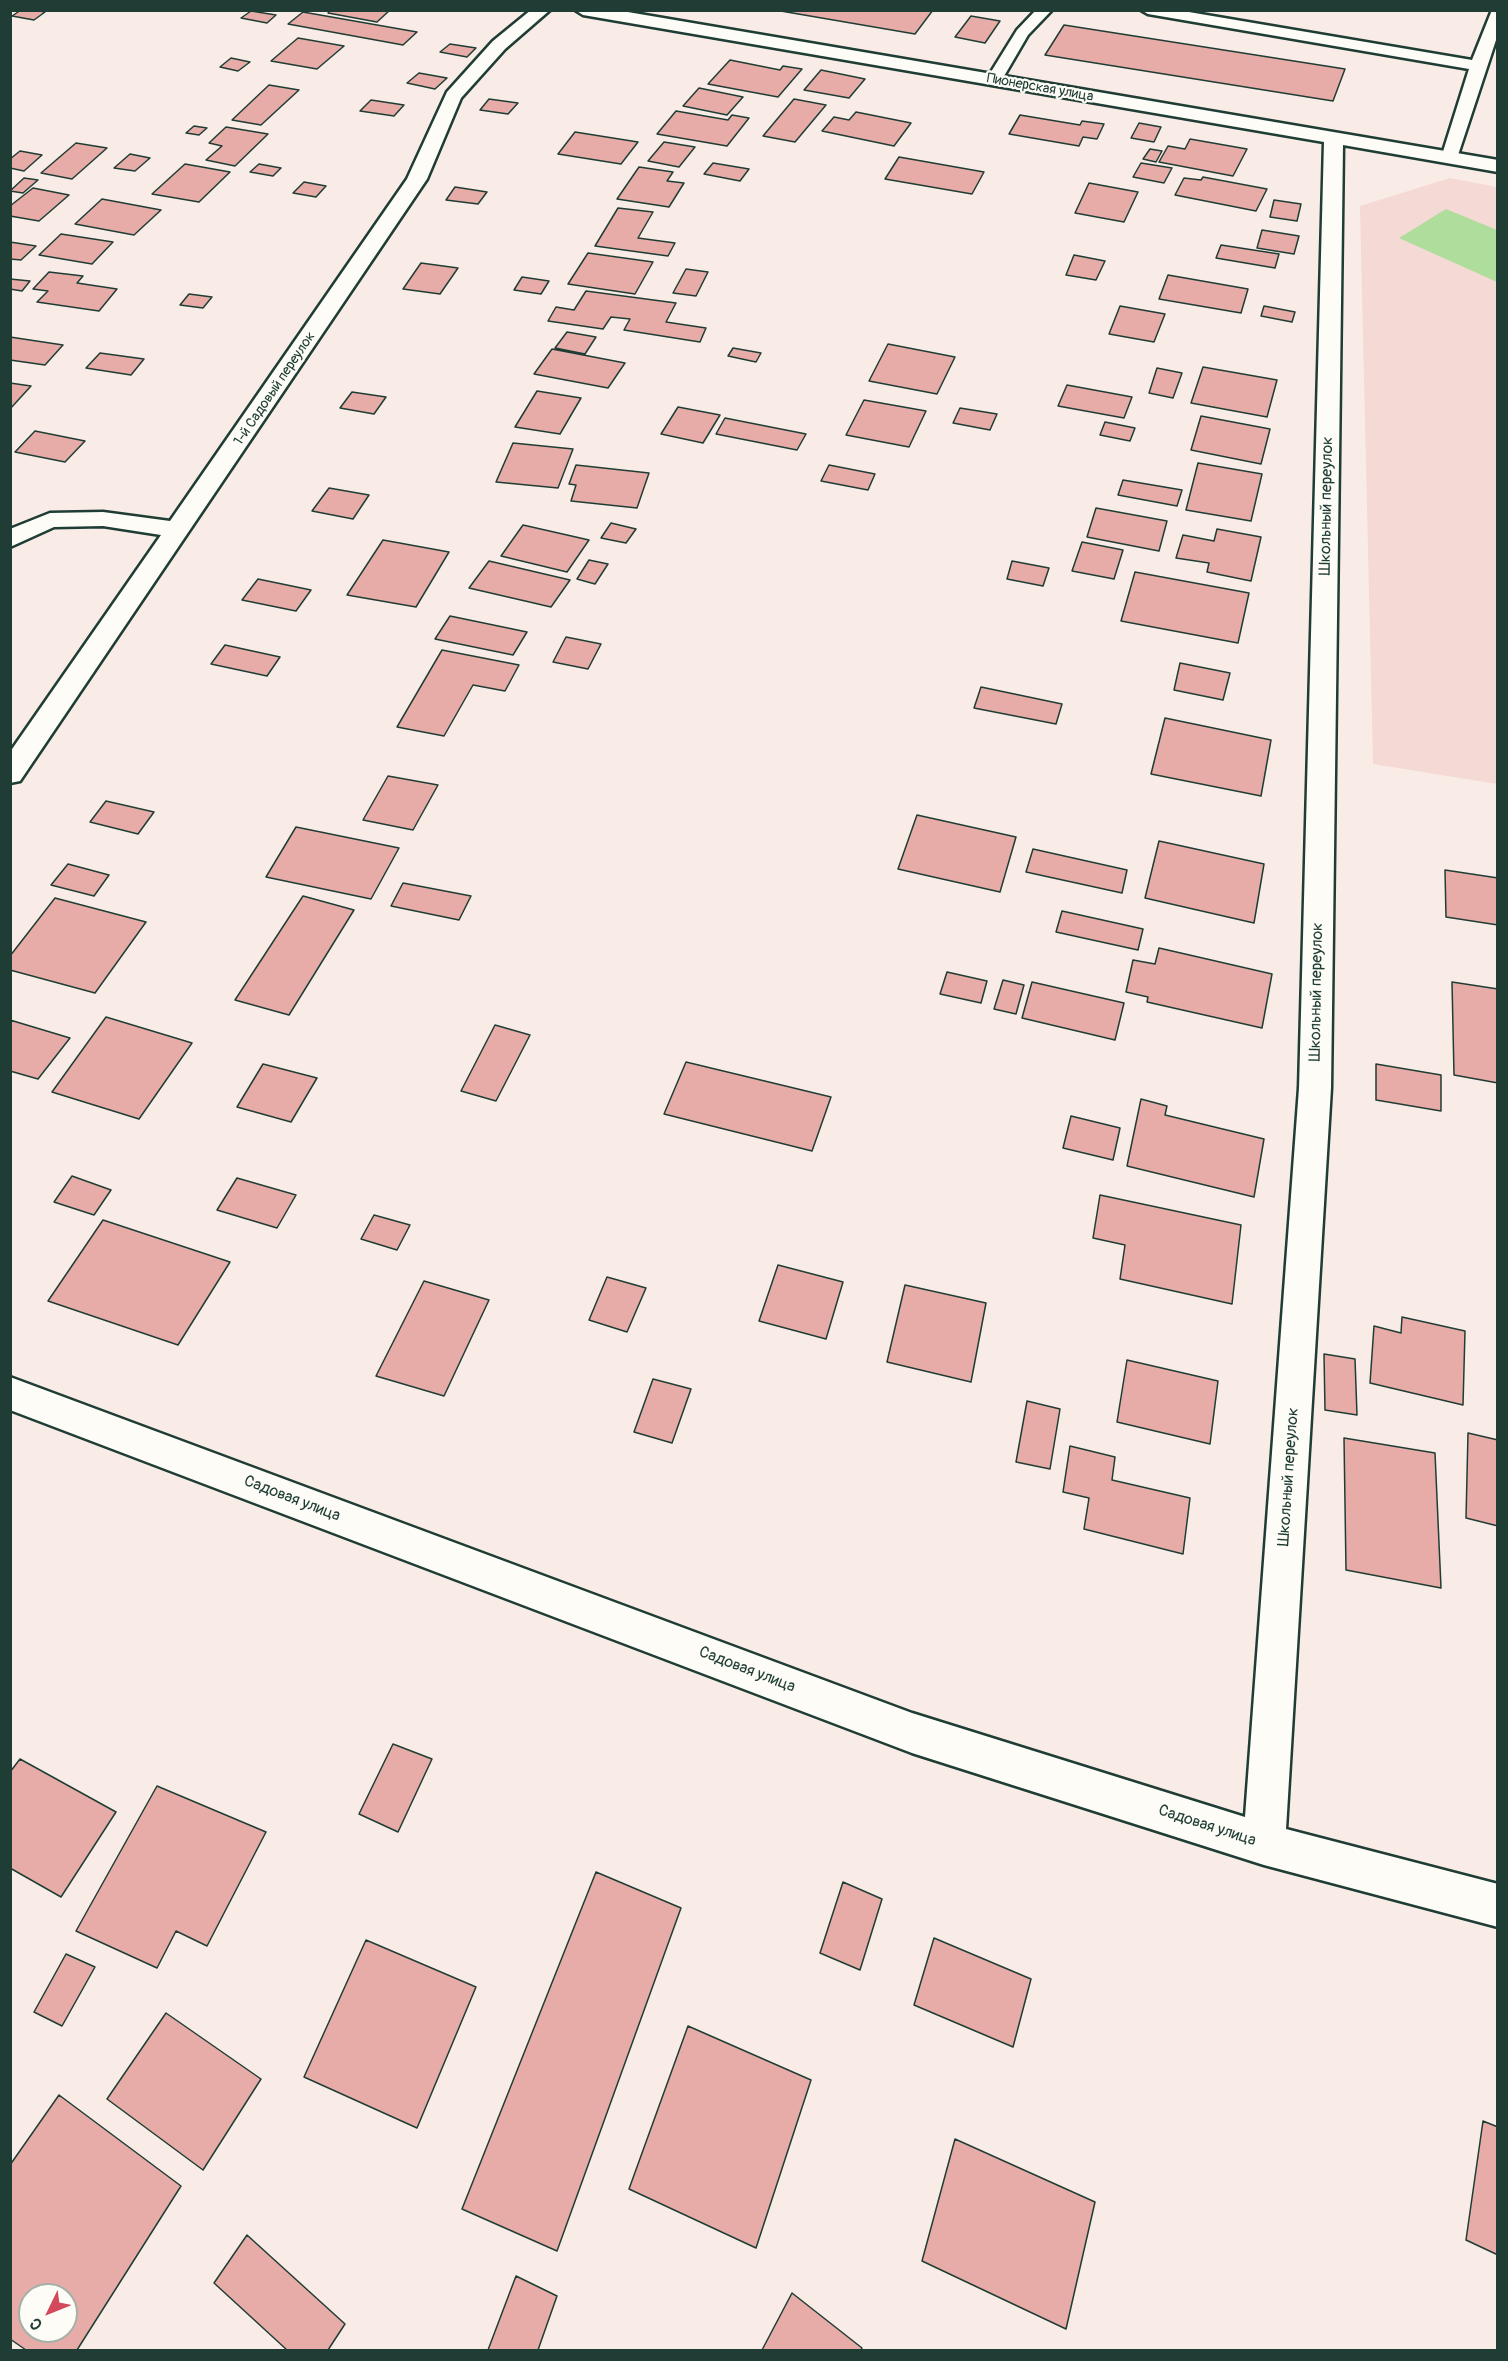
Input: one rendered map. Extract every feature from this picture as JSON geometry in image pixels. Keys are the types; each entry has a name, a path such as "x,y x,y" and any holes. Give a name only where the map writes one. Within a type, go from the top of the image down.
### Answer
{"street":[{"name":"1-й Садовый переулок","path":"10,774 417,179 453,96 500,45 542,10"},
{"name":"Пионерская улица","path":"583,10 1497,166"},
{"name":"Школьный переулок","path":"1264,1844 1315,1088 1334,138"},
{"path":"10,540 50,520 103,519 179,530"},
{"name":"Садовая улица","path":"10,1393 912,1733 1264,1844 1497,1906"}],"lane":[{"path":"994,80 1022,33 1045,10"},
{"path":"1148,10 1185,13 1478,66"},
{"path":"1449,158 1497,12 1491,10"}],"shaded area":[{"path":"1450,178 1497,187 1497,784 1373,764 1360,206"}],"green space":[{"path":"1446,209 1497,230 1497,282 1399,238"}],"building":[{"path":"21,10 45,12 34,20 12,16"},
{"path":"331,10 390,10 377,22 328,13"},
{"path":"775,10 933,10 915,34"},
{"path":"251,11 276,15 267,23 241,18"},
{"path":"303,12 417,32 403,45 288,24"},
{"path":"971,16 1000,21 985,43 955,37"},
{"path":"1064,25 1345,69 1333,101 1045,55"},
{"path":"298,38 344,46 317,69 271,61"},
{"path":"450,44 476,48 467,57 440,52"},
{"path":"231,58 250,62 238,71 220,67"},
{"path":"730,60 780,70 783,66 802,69 778,97 708,84"},
{"path":"821,70 865,79 849,98 804,90"},
{"path":"419,73 447,78 435,89 407,83"},
{"path":"269,85 299,90 261,125 232,120"},
{"path":"699,88 743,97 727,115 683,106"},
{"path":"489,99 518,103 508,114 480,110"},
{"path":"794,99 826,105 795,142 763,136"},
{"path":"371,100 404,105 394,116 360,111"},
{"path":"676,111 728,120 732,115 749,118 727,146 657,134"},
{"path":"856,112 911,123 894,146 822,131 834,117 849,120"},
{"path":"1020,115 1080,125 1082,121 1104,124 1097,139 1083,137 1079,146 1009,134"},
{"path":"1139,123 1161,127 1154,142 1131,138"},
{"path":"194,126 207,128 199,135 186,133"},
{"path":"226,127 268,134 235,166 206,160 222,146 209,143"},
{"path":"575,132 638,142 621,164 558,154"},
{"path":"1190,139 1247,149 1233,176 1159,162 1168,146 1185,149"},
{"path":"664,142 695,147 679,167 648,161"},
{"path":"76,143 107,148 72,179 41,173"},
{"path":"1150,149 1162,151 1156,162 1143,159"},
{"path":"20,151 42,155 24,171 10,168 10,159"},
{"path":"130,154 150,158 135,171 114,168"},
{"path":"899,157 984,172 972,194 885,179"},
{"path":"713,163 749,169 740,181 704,174"},
{"path":"1141,163 1172,168 1164,183 1133,177"},
{"path":"185,164 230,172 199,202 152,194"},
{"path":"259,164 281,168 273,176 250,172"},
{"path":"639,167 673,172 667,181 684,183 669,207 617,199"},
{"path":"1203,177 1267,189 1256,211 1175,195 1184,178 1201,180"},
{"path":"24,178 38,180 23,193 10,191"},
{"path":"304,182 326,186 316,197 293,193"},
{"path":"1089,183 1138,192 1124,222 1075,213"},
{"path":"455,187 487,192 478,204 446,200"},
{"path":"33,188 69,195 39,221 10,216 10,206"},
{"path":"102,199 161,210 134,235 75,224"},
{"path":"1274,200 1301,204 1297,221 1270,217"},
{"path":"618,208 653,212 638,238 675,243 668,256 595,246"},
{"path":"1262,230 1299,236 1294,254 1257,248"},
{"path":"61,234 113,242 92,264 39,255"},
{"path":"10,242 36,246 21,260 10,259"},
{"path":"1221,245 1279,254 1275,268 1216,258"},
{"path":"588,253 653,262 635,294 568,284"},
{"path":"1074,255 1105,261 1096,280 1066,275"},
{"path":"421,263 458,268 440,294 403,289"},
{"path":"686,269 708,272 696,296 673,293"},
{"path":"49,272 83,276 77,283 117,289 99,311 37,302 48,291 33,289"},
{"path":"1168,275 1248,289 1241,313 1159,299"},
{"path":"522,277 549,281 541,294 514,290"},
{"path":"10,279 30,281 22,291 10,289"},
{"path":"586,291 676,303 666,322 706,328 700,342 624,330 630,319 611,317 603,329 548,321 556,307 574,310"},
{"path":"189,294 212,297 203,308 180,305"},
{"path":"1120,306 1165,314 1154,342 1109,334"},
{"path":"1264,306 1295,312 1292,322 1261,316"},
{"path":"567,332 596,337 585,354 555,348"},
{"path":"10,337 63,345 45,365 10,360"},
{"path":"888,344 955,357 937,394 869,381"},
{"path":"733,348 761,353 756,362 728,356"},
{"path":"552,349 625,363 608,388 534,374"},
{"path":"100,353 144,359 131,375 86,368"},
{"path":"1203,367 1277,380 1267,417 1191,403"},
{"path":"1157,368 1182,373 1173,398 1149,393"},
{"path":"10,383 31,386 10,409"},
{"path":"1067,385 1132,397 1124,418 1058,406"},
{"path":"537,391 581,398 560,434 515,427"},
{"path":"352,392 386,397 374,414 340,408"},
{"path":"864,400 926,411 909,447 846,435"},
{"path":"678,407 720,415 703,443 661,434"},
{"path":"960,408 997,414 990,430 953,423"},
{"path":"1201,416 1270,429 1261,464 1191,450"},
{"path":"725,418 806,434 797,450 716,434"},
{"path":"1105,422 1135,428 1130,441 1100,435"},
{"path":"35,431 85,441 65,462 15,452"},
{"path":"513,443 573,449 558,488 496,482"},
{"path":"1198,463 1262,474 1251,521 1186,510"},
{"path":"576,465 649,473 637,508 571,501 576,485 569,484"},
{"path":"829,465 875,474 868,490 821,481"},
{"path":"1123,480 1182,490 1177,506 1118,495"},
{"path":"329,488 369,495 353,519 312,511"},
{"path":"1096,508 1167,521 1159,551 1087,537"},
{"path":"611,523 636,529 626,543 601,538"},
{"path":"523,525 589,540 567,572 501,556"},
{"path":"1217,529 1261,537 1251,581 1207,572 1209,563 1176,558 1183,535 1214,541"},
{"path":"383,540 449,552 416,607 347,595"},
{"path":"1082,542 1123,550 1114,579 1072,571"},
{"path":"589,560 608,564 595,584 577,579"},
{"path":"489,561 570,580 551,607 469,588"},
{"path":"1012,561 1049,568 1043,586 1007,579"},
{"path":"1135,572 1249,593 1238,643 1121,621"},
{"path":"258,579 311,590 296,611 242,600"},
{"path":"450,616 527,632 513,655 435,639"},
{"path":"566,637 601,644 588,669 553,662"},
{"path":"225,645 280,657 267,676 211,664"},
{"path":"442,650 519,665 505,691 473,685 444,736 397,727"},
{"path":"1180,663 1230,673 1223,700 1174,690"},
{"path":"981,687 1062,704 1056,724 974,708"},
{"path":"1165,718 1271,740 1261,796 1151,774"},
{"path":"388,776 438,785 413,830 363,820"},
{"path":"106,801 154,812 138,834 90,822"},
{"path":"917,815 1016,837 1000,892 898,869"},
{"path":"296,827 399,848 371,899 266,877"},
{"path":"1159,841 1264,864 1254,923 1145,898"},
{"path":"1033,849 1127,870 1122,893 1026,872"},
{"path":"68,864 109,875 94,896 51,885"},
{"path":"1445,870 1498,878 1498,925 1446,917"},
{"path":"403,883 471,896 459,920 391,906"},
{"path":"303,896 354,910 289,1015 235,1000"},
{"path":"55,898 146,922 95,993 10,970 10,956"},
{"path":"1062,911 1143,929 1138,950 1056,932"},
{"path":"1159,948 1272,974 1262,1028 1147,1002 1148,997 1126,992 1133,960 1155,964"},
{"path":"947,972 987,981 981,1003 940,994"},
{"path":"1003,980 1024,985 1016,1014 994,1009"},
{"path":"1032,982 1124,1003 1115,1040 1022,1018"},
{"path":"1452,982 1498,989 1498,1083 1454,1075"},
{"path":"106,1017 192,1043 139,1119 52,1092"},
{"path":"10,1020 70,1038 38,1079 10,1071"},
{"path":"495,1025 530,1035 496,1101 461,1091"},
{"path":"686,1062 831,1097 812,1151 664,1114"},
{"path":"263,1064 317,1078 291,1122 237,1107"},
{"path":"1376,1064 1441,1075 1441,1111 1376,1100"},
{"path":"1141,1099 1167,1106 1165,1115 1264,1139 1254,1197 1127,1166"},
{"path":"1071,1116 1120,1128 1113,1160 1063,1148"},
{"path":"72,1176 111,1190 94,1215 54,1202"},
{"path":"237,1178 296,1195 277,1228 217,1210"},
{"path":"1100,1195 1241,1225 1232,1304 1120,1279 1125,1245 1093,1238"},
{"path":"374,1215 410,1225 397,1250 361,1239"},
{"path":"103,1220 230,1262 178,1345 48,1301"},
{"path":"778,1265 843,1282 826,1339 759,1321"},
{"path":"607,1277 646,1288 627,1332 589,1320"},
{"path":"424,1281 489,1300 444,1396 376,1376"},
{"path":"905,1285 986,1303 971,1382 887,1362"},
{"path":"1402,1317 1465,1331 1463,1405 1370,1383 1374,1326 1401,1333"},
{"path":"1324,1354 1355,1359 1357,1415 1325,1410"},
{"path":"1127,1360 1218,1381 1210,1444 1117,1422"},
{"path":"653,1379 691,1389 672,1443 634,1432"},
{"path":"1027,1401 1060,1409 1050,1469 1016,1462"},
{"path":"1468,1433 1498,1440 1498,1526 1466,1518"},
{"path":"1344,1438 1435,1453 1441,1588 1346,1570"},
{"path":"1070,1446 1115,1457 1112,1480 1190,1498 1183,1554 1084,1529 1089,1498 1063,1492"},
{"path":"393,1744 432,1759 398,1832 359,1814"},
{"path":"20,1759 116,1812 61,1897 10,1868 10,1772"},
{"path":"157,1786 266,1832 207,1946 176,1931 157,1968 76,1931"},
{"path":"596,1872 681,1908 557,2251 462,2209"},
{"path":"843,1882 882,1899 860,1970 820,1953"},
{"path":"934,1938 1031,1979 1013,2047 914,2005"},
{"path":"366,1940 476,1987 417,2128 304,2077"},
{"path":"66,1954 95,1967 62,2026 34,2012"},
{"path":"166,2013 261,2079 203,2170 107,2099"},
{"path":"688,2026 811,2080 756,2248 629,2189"},
{"path":"59,2095 181,2186 77,2350 26,2350 10,2339 10,2165"},
{"path":"1483,2121 1498,2127 1498,2255 1466,2240"},
{"path":"955,2139 1095,2202 1066,2329 922,2261"},
{"path":"247,2235 345,2324 328,2350 287,2350 214,2283"},
{"path":"516,2276 557,2296 538,2350 488,2350"},
{"path":"792,2293 862,2348 861,2350 762,2350"}]}
